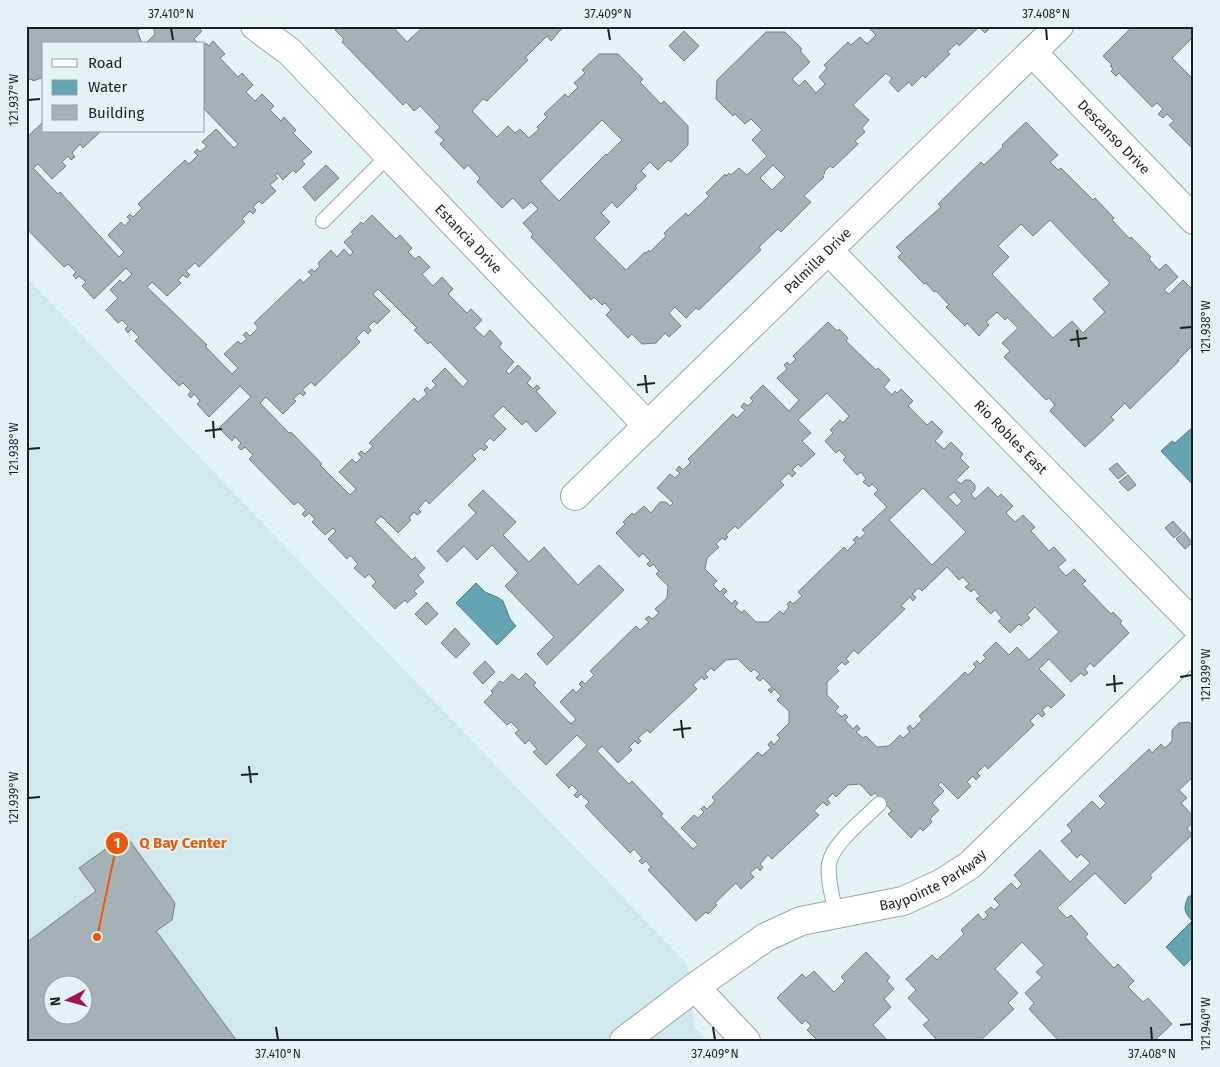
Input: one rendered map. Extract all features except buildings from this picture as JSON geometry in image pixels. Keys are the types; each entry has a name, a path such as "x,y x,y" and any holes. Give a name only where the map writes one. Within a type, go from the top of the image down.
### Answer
{"street":[{"name":"Estancia Drive","path":"255,26 290,52 648,426"},
{"name":"Estancia Drive","path":"277,26 290,52"},
{"name":"Palmilla Drive","path":"575,496 1059,26"},
{"name":"Descanso Drive","path":"1032,52 1194,220"},
{"name":"Rio Robles East","path":"828,251 1194,624"},
{"name":"Baypointe Parkway","path":"624,1041 695,987 766,937 801,921 903,901 942,883 970,865 1194,647"},
{"path":"695,987 746,1041"}],"lane":[{"path":"323,221 389,155"},
{"path":"836,914 829,881 829,862 840,842 879,804"}],"shaded area":[{"path":"26,277 688,965 694,1026 708,1041 26,1041"}],"water":[{"path":"1194,426 1194,486 1161,451 1172,441 1175,443"},
{"path":"476,583 485,592 503,601 510,619 516,626 497,645 456,603"},
{"path":"1194,894 1194,956 1184,966 1166,947 1192,921 1186,912 1185,904 1188,897"}],"place":[{"name":"Q Bay Center","path":"97,937"}]}
